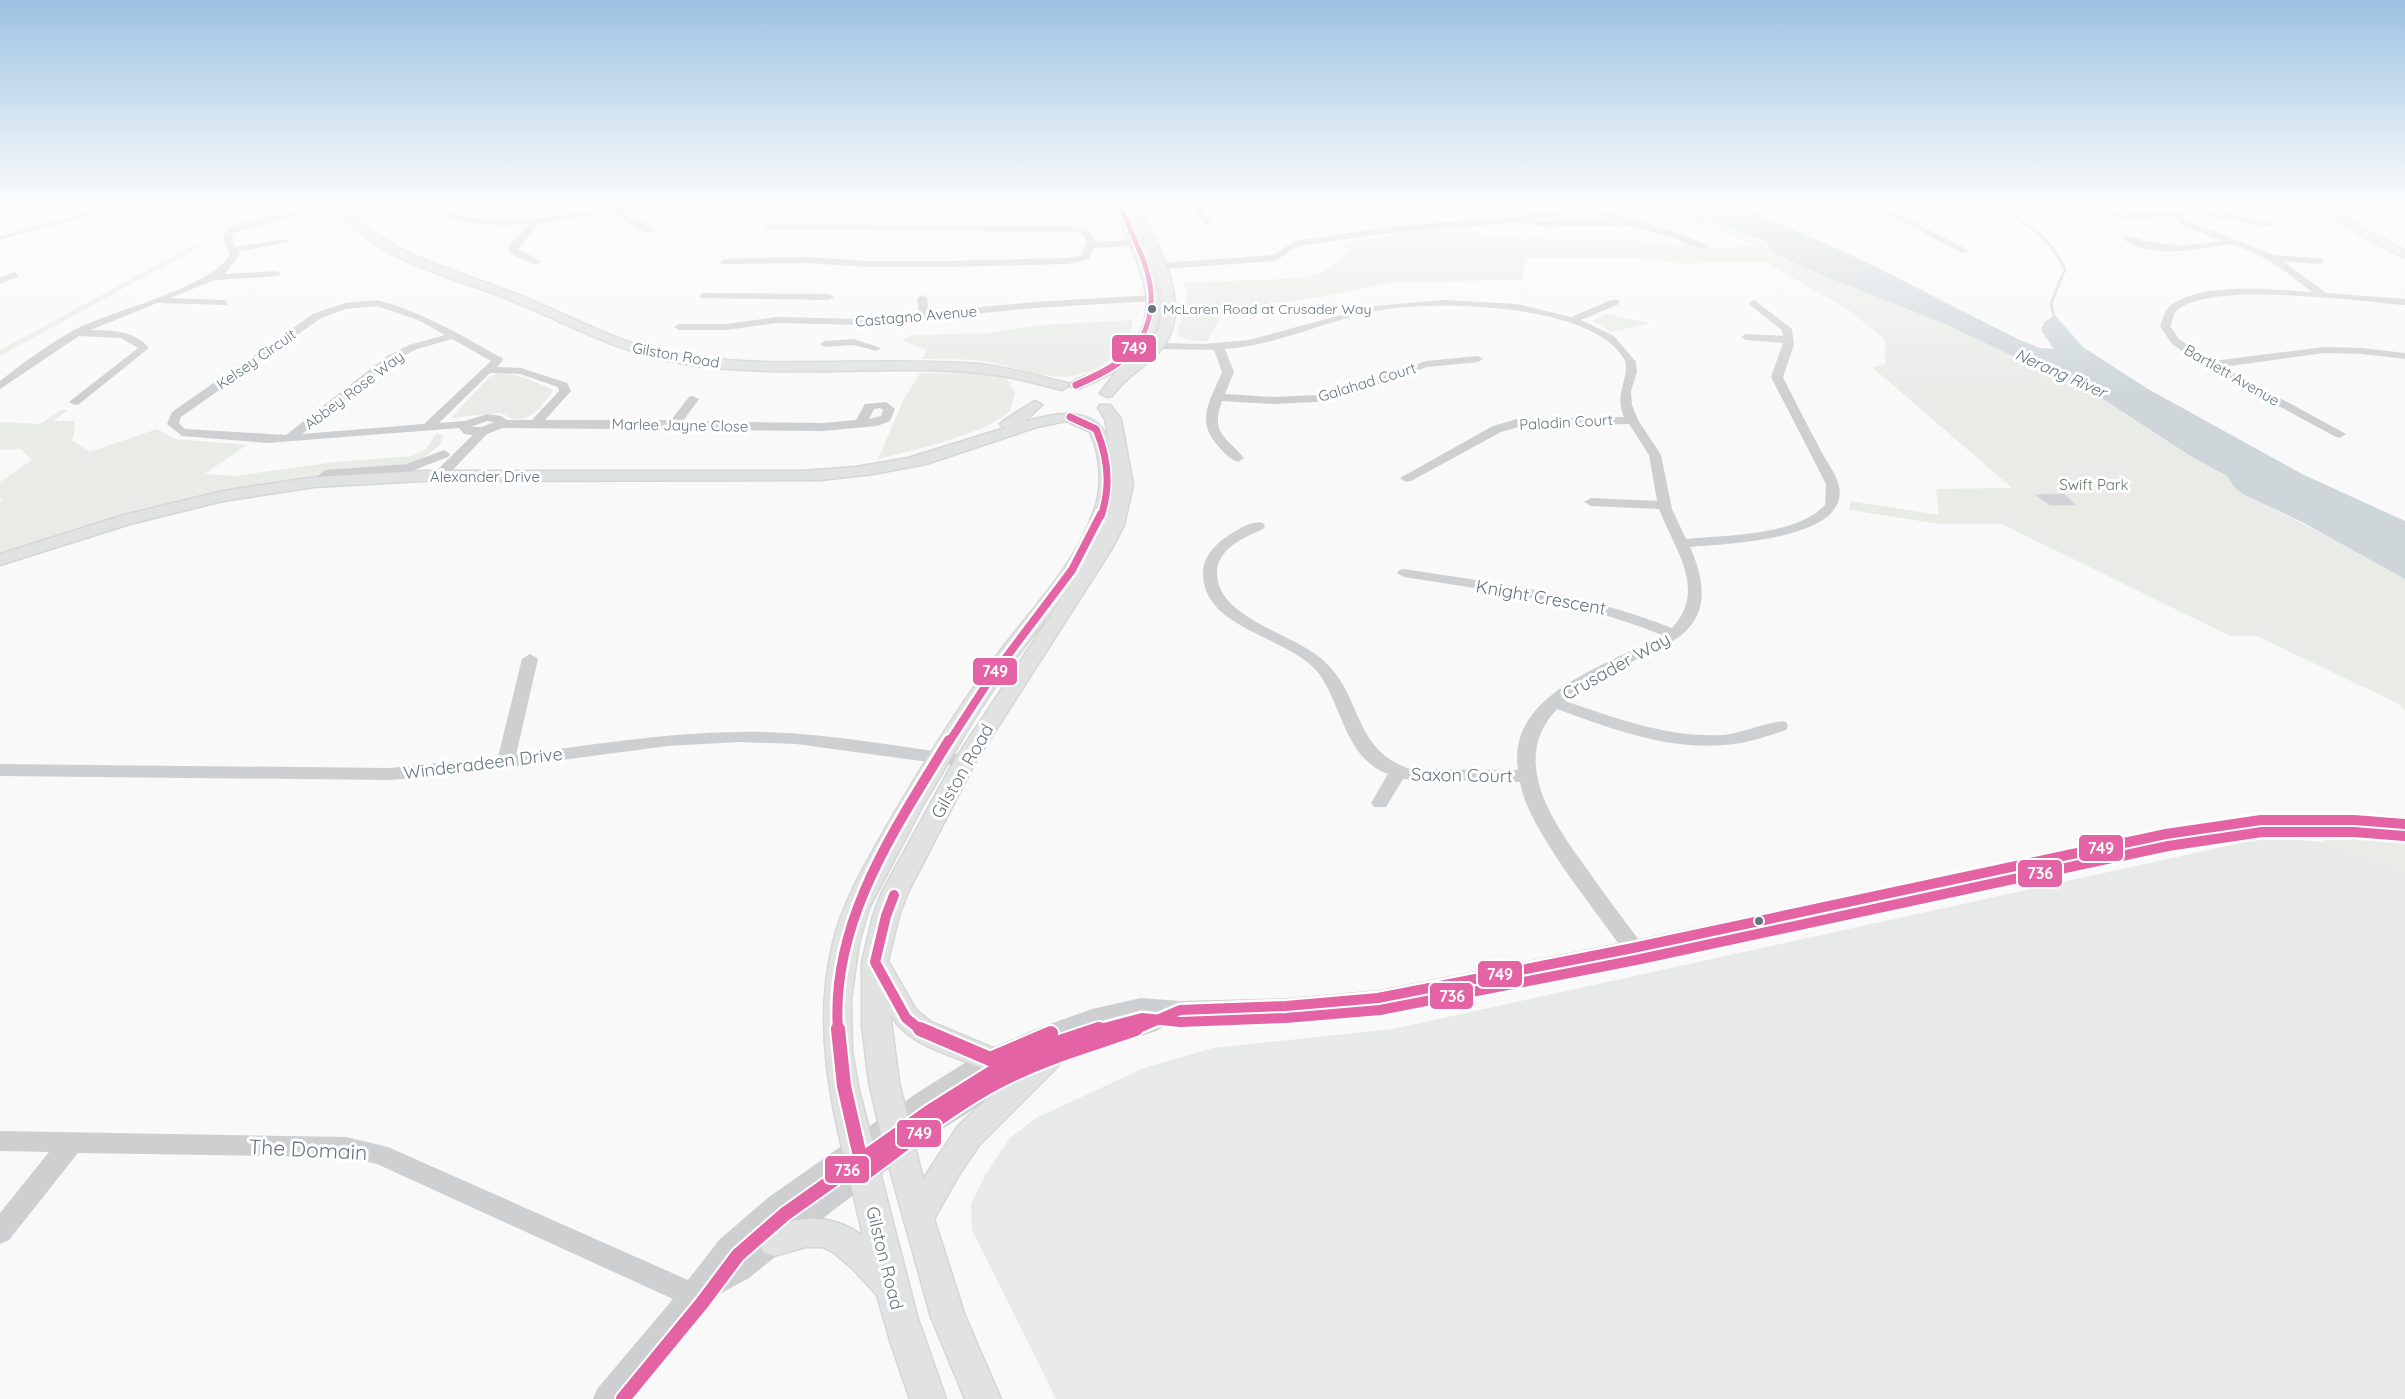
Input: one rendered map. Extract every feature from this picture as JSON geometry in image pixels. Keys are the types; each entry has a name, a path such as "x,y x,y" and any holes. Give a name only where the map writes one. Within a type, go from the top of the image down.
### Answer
{"main road":[{"name":"Gilston Road","path":"422,265 525,302 613,342 654,354 738,365 956,368 1095,387 1106,401 1113,419 1125,485 1115,525 1102,550 965,760 895,892 886,916 876,962 876,1025 896,1135 948,1317 983,1399"},
{"name":"Alexander Drive","path":"976,442 1023,416 1036,400 1069,385 1108,372 1135,352 1148,330 1152,298 1145,265"},
{"path":"1106,401 1116,380 1137,366 1157,346 1165,330 1169,296 1163,266"},
{"path":"1012,374 1030,385 1036,400"},
{"name":"Gilston Road","path":"928,1399 889,1285 839,1061 837,1003 844,950 860,897 938,756 997,669 1082,552 1103,510 1107,478 1099,434 1091,425 1044,413 1036,400"},
{"name":"Alexander Drive","path":"0,560 124,520 223,496 314,482 431,476 802,476 844,473 903,464 1031,424 1090,415 1106,401"},
{"path":"876,962 906,1018 921,1030 990,1059"},
{"path":"918,1218 949,1163 969,1135 1047,1059"},
{"path":"774,1241 810,1232 825,1232 842,1238 889,1285"}],"street":[{"path":"0,386 77,333 212,277 228,265"},
{"path":"1163,266 1168,265"},
{"path":"2283,265 2323,296"},
{"path":"212,277 276,274"},
{"path":"0,281 14,275"},
{"name":"Bartlett Avenue","path":"2340,434 2211,365 2175,341 2165,326 2171,311 2216,292 2255,291 2405,302"},
{"path":"704,296 782,309 829,297"},
{"path":"922,298 925,317"},
{"name":"Castagno Avenue","path":"679,327 727,327 782,309 864,322 1034,304 1152,298"},
{"path":"154,301 223,303"},
{"path":"1573,320 1615,302"},
{"name":"Kelsey Circuit","path":"467,428 429,426 290,439 182,432 173,424 176,415 316,316 333,309 362,303 378,303 422,318 455,335 496,357 497,362 489,370"},
{"path":"1681,544 1782,532 1814,521 1830,508 1832,484 1777,376 1789,345 1787,329 1754,303"},
{"name":"Crusader Way","path":"1157,346 1218,346 1260,342 1367,310 1411,304 1486,304 1533,310 1573,320 1616,343 1629,358 1632,374 1624,394 1631,420 1654,452 1661,473 1663,505 1690,562 1698,588 1696,603 1686,624 1674,634 1582,682 1553,702 1532,732 1527,752 1526,776 1534,802 1548,829 1633,948"},
{"path":"854,342 864,322"},
{"path":"727,327 731,341"},
{"path":"75,402 144,348 138,340 124,335 77,333"},
{"name":"Abbey Rose Way","path":"290,439 391,358 413,347 455,335"},
{"path":"1746,337 1789,339"},
{"path":"825,344 854,342 876,348"},
{"path":"1218,346 1228,372 1219,398 1212,409 1210,423 1218,443 1238,459"},
{"path":"2211,365 2324,350 2362,351 2405,356"},
{"name":"Galahad Court","path":"1219,398 1286,400 1315,398 1346,391 1419,365 1478,359"},
{"path":"429,426 489,370 521,371 563,385 565,390 535,424"},
{"path":"674,424 693,399"},
{"path":"489,417 499,419 500,424 483,431 461,454 431,476 444,454 476,419 489,417"},
{"name":"Paladin Court","path":"1406,478 1497,429 1521,422 1631,420"},
{"name":"Marlee Jayne Close","path":"500,424 823,427 861,423"},
{"path":"467,428 483,431"},
{"path":"314,482 326,474 409,468 444,454"},
{"path":"461,454 464,463 470,468 471,476"},
{"path":"1590,502 1663,505"},
{"name":"Saxon Court","path":"1258,526 1230,538 1211,562 1208,578 1215,597 1243,621 1298,647 1326,671 1357,738 1378,760 1398,773 1419,776 1526,776"},
{"name":"Knight Crescent","path":"1404,573 1598,607 1641,619 1674,634"},
{"path":"506,760 530,659"},
{"path":"1553,702 1640,730 1686,740 1742,739 1780,726"},
{"name":"Winderadeen Drive","path":"0,770 390,774 456,768 668,741 739,737 796,739 965,760"},
{"path":"1380,803 1398,773"},
{"path":"693,1295 740,1269 861,1161 990,1059 1044,1035 1092,1018 1142,1006 1180,1010 1286,1006 1378,998 1633,948 2085,850 2231,823 2301,819 2405,824"},
{"path":"896,1135 943,1116 990,1087 1047,1059 1148,1025 1180,1010"},
{"name":"The Domain","path":"0,1141 365,1149 693,1295"},
{"path":"0,1232 73,1141"},
{"path":"608,1399 729,1247 778,1205 861,1161"}],"shaded area":[{"path":"2268,837 2323,842 2405,870 2405,1399 1056,1399 972,1230 971,1204 984,1177 1010,1138 1036,1118 1144,1068 1213,1048 1393,1029"}],"green space":[{"path":"157,265 166,265 0,356 0,350"},
{"name":"Swift Park","path":"1331,265 1525,265 1522,280 1394,282 1319,297 1223,312 1208,341 1188,339 1177,333 1188,294 1184,283 1305,278 1324,271"},
{"name":"Swift Park","path":"1771,265 1800,265 1943,323 2103,399 2189,456 2227,476 2231,482 2272,508 2389,568 2405,579 2405,710 2397,703 2257,636 2230,636 2002,524 1940,524 1850,510 1850,501 1939,515 1936,489 2012,488 1872,367 1885,364 1885,339 1847,309"},
{"path":"1606,314 1651,323 1611,332 1592,321"},
{"path":"1133,320 1130,334 1116,355 1088,372 1074,376 1060,377 1032,373 979,361 922,359 927,350 901,340 915,335 989,333 1041,325"},
{"path":"920,373 985,374 1006,378 1015,392 1011,408 1001,418 968,433 878,459 903,401"},
{"path":"497,374 519,376 553,390 540,408 524,418 511,418 498,413 451,418 490,376"},
{"path":"61,410 68,410 53,421 75,421 74,436 71,440 90,452 157,429 176,439 247,445 204,474 235,476 335,462 412,456 426,449 437,433 444,436 439,446 416,463 339,470 136,510 0,554 0,502 3,500 0,499 0,482 32,460 21,449 0,450 0,422 40,424"},
{"path":"2328,837 2405,841 2405,870 2323,842"}],"water":[{"name":"Nerang River","path":"1800,265 1872,265 2040,348 2054,349 2041,330 2044,322 2055,315 2083,347 2148,389 2302,474 2405,521 2405,579 2302,522 2243,494 2235,488 2227,476 2190,456 2103,399 1943,323"}],"building":[{"path":"2064,493 2078,506 2050,506 2033,494"}],"waterway":[{"path":"2055,320 2051,304 2065,269 2063,265"}],"transit line":[{"name":"749","path":"1076,385 1114,366 1141,340 1149,325 1152,307 1151,287 1145,265"},
{"name":"749","path":"1070,417 1096,429 1104,449 1107,492 1094,533 1072,570 992,676 951,737 871,877 857,906 847,936 838,996 840,1056 844,1086 864,1174 943,1116 999,1081 1047,1059 1148,1025 1180,1010 1286,1006 1378,998 1633,948 2166,834 2261,820 2354,820 2405,824"},
{"name":"736","path":"623,1399 702,1303 738,1255 785,1214 929,1112 996,1070 1048,1046 1095,1030 1142,1018 1180,1022 1286,1018 1380,1010 1636,960 2168,846 2262,832 2354,832 2404,836"},
{"name":"749","path":"894,895 886,916 875,962 906,1018 921,1030 990,1059 1051,1033"}],"place":[{"name":"McLaren Road at Crusader Way","path":"1152,309"}]}
